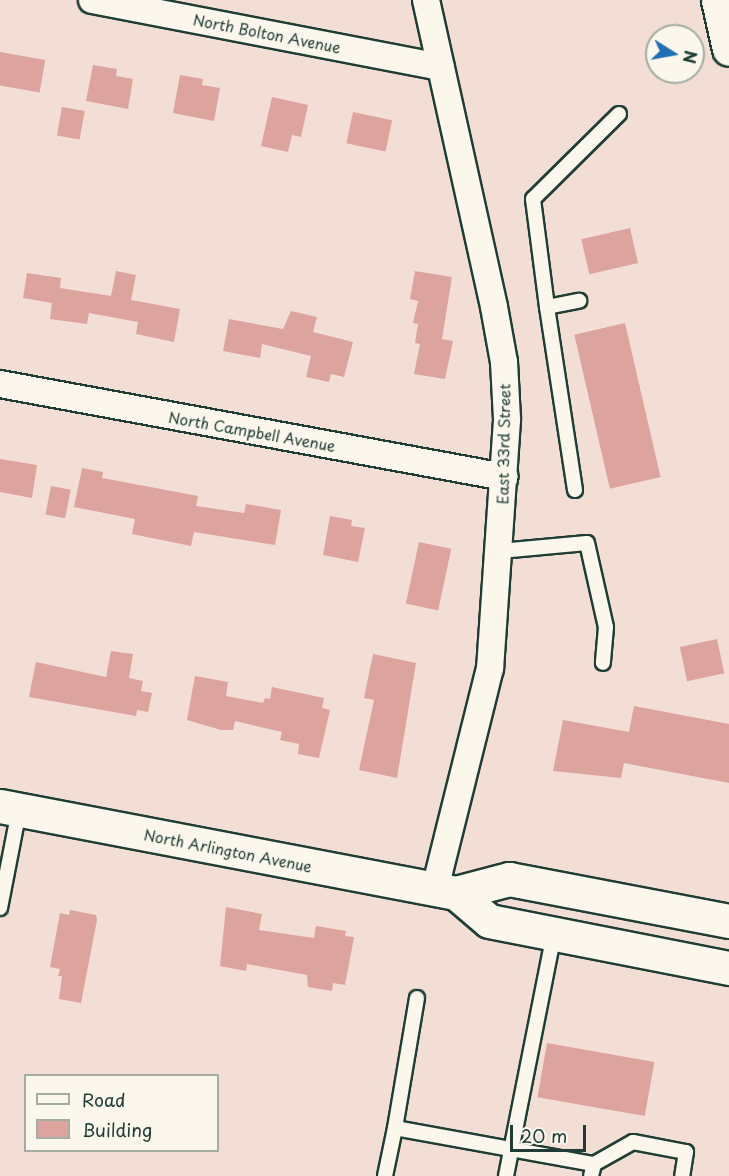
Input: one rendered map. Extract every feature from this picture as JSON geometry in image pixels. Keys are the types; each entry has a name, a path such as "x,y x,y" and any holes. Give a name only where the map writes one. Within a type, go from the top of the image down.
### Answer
{"main road":[{"path":"718,0 729,49"},
{"name":"North Arlington Avenue","path":"9,808 445,891 509,879 729,921"},
{"path":"445,891 484,919 729,968"}],"street":[{"name":"North Bolton Avenue","path":"92,0 441,67"},
{"name":"East 33rd Street","path":"426,0 504,362 504,477 490,668 445,891"},
{"name":"North Campbell Avenue","path":"0,384 504,477"}],"lane":[{"path":"575,490 533,199 619,114"},
{"path":"547,307 579,301"},
{"path":"500,551 587,543 606,627 603,663"},
{"path":"0,908 9,808"},
{"path":"506,1176 554,934"},
{"path":"385,1176 417,998"},
{"path":"395,1128 510,1149 593,1170 633,1142 686,1152 682,1176"}],"building":[{"path":"0,52 45,60 40,92 0,86"},
{"path":"93,65 117,69 116,76 133,79 128,109 86,101"},
{"path":"180,75 203,79 202,85 220,88 214,121 173,113"},
{"path":"272,97 308,105 301,137 292,135 288,152 261,146"},
{"path":"62,107 85,111 80,140 57,136"},
{"path":"353,112 392,120 385,152 346,143"},
{"path":"630,228 638,263 589,274 581,239"},
{"path":"116,271 136,275 131,300 180,309 174,342 136,334 138,322 89,313 87,324 50,319 52,303 23,298 27,273 61,278 60,288 111,296"},
{"path":"415,271 452,277 442,339 453,341 445,379 414,374 420,344 415,343 418,324 413,323 418,301 410,299"},
{"path":"291,311 317,317 313,332 353,342 344,377 331,374 329,382 306,377 311,356 262,344 260,358 223,351 229,319 283,329"},
{"path":"625,323 661,477 610,489 574,335"},
{"path":"0,459 37,465 32,498 0,492"},
{"path":"82,468 103,472 102,478 198,496 196,506 244,513 246,504 281,510 275,545 194,532 191,546 132,534 135,519 74,507"},
{"path":"51,486 71,490 65,518 45,514"},
{"path":"330,516 352,520 351,526 365,528 358,562 323,555"},
{"path":"419,542 451,549 438,610 406,604"},
{"path":"717,639 724,673 687,681 680,647"},
{"path":"111,651 133,654 129,678 143,681 141,691 152,693 148,712 137,710 136,716 29,697 36,662 106,677"},
{"path":"373,654 416,663 397,778 359,770 374,700 364,698"},
{"path":"195,676 228,682 226,696 263,703 265,698 270,699 272,687 324,698 322,708 330,710 319,758 298,754 299,744 280,740 282,732 235,721 233,730 221,730 187,720"},
{"path":"634,706 729,724 729,783 624,763 621,778 553,771 563,720 629,732"},
{"path":"226,907 262,914 259,930 314,938 316,926 346,931 345,936 354,937 345,985 333,983 332,991 308,987 307,975 247,964 246,971 220,966"},
{"path":"70,910 96,915 97,920 81,1003 59,999 62,976 58,976 60,969 50,967 60,913 69,915"},
{"path":"547,1043 654,1062 645,1116 537,1097"}]}
